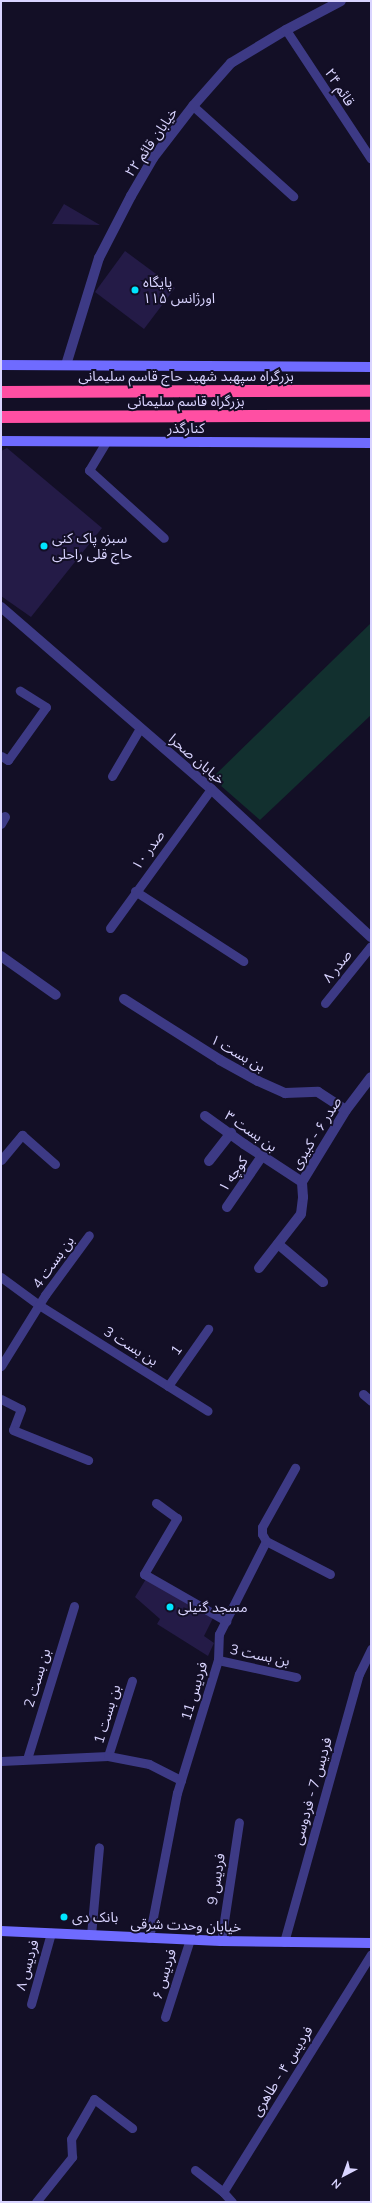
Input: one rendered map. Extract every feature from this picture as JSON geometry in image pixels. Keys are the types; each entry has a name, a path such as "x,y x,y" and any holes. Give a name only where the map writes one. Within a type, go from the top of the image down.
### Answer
{"highway":[{"name":"بزرگراه سپهبد شهید حاج قاسم سلیمانی","path":"1,392 371,391"},
{"name":"بزرگراه قاسم سلیمانی","path":"1,417 371,416"}],"street":[{"name":"خیابان قائم ۲۲","path":"66,365 99,258 131,196 153,158 193,106 231,63 286,30 341,1"},
{"path":"1,365 371,367"},
{"name":"کنارگذر","path":"1,440 371,443"},
{"name":"خیابان صحرا","path":"1,608 210,789 371,937"},
{"path":"1,956 56,995"},
{"name":"بن بست ۱","path":"124,999 220,1060 258,1082 285,1093 318,1092 346,1110"},
{"name":"صدر ۶ - کبیری","path":"259,1268 301,1214 303,1197 302,1182 346,1110 371,1077"},
{"name":"بن بست ۳","path":"205,1116 302,1182"},
{"path":"209,1161 231,1133"},
{"name":"کوچه ۱","path":"227,1207 262,1156"},
{"path":"278,1244 323,1282"},
{"name":"خیابان وحدت شرقی","path":"1,1931 221,1941 371,1943"}],"lane":[{"name":"قائم ۲۴","path":"286,30 371,160"},
{"path":"193,106 293,196"},
{"path":"106,442 89,470 164,538"},
{"path":"1,756 8,760 46,706 20,691"},
{"path":"112,776 140,728"},
{"name":"صدر ۱۰","path":"110,928 210,789"},
{"path":"135,892 243,961"},
{"name":"صدر ۸","path":"325,1003 371,946"},
{"path":"1,1160 22,1135 55,1164"},
{"name":"بن بست 4","path":"1,1366 39,1305 89,1235"},
{"name":"بن بست 3","path":"1,1277 39,1305 208,1411"},
{"name":"1","path":"168,1386 208,1329"},
{"path":"363,1394 371,1401"},
{"path":"1,1399 21,1409 13,1430 88,1460"},
{"path":"295,1468 262,1527 262,1534 266,1541 330,1574"},
{"path":"156,1503 177,1518 144,1574 226,1621"},
{"name":"فردیس 11","path":"148,1938 181,1780 218,1660 219,1634 266,1541"},
{"name":"بن بست 2","path":"27,1759 74,1606"},
{"name":"فردیس 7 - فردوسی","path":"284,1942 359,1674 371,1648"},
{"name":"بن بست 3","path":"218,1660 296,1677"},
{"name":"بن بست 1","path":"108,1756 132,1681"},
{"path":"1,1761 108,1756 149,1764 181,1780"},
{"name":"فردیس 9","path":"221,1941 239,1822"},
{"path":"91,1935 99,1847"},
{"name":"فردیس ۸","path":"31,2004 51,1933"},
{"name":"فردیس ۶","path":"165,2017 190,1939"},
{"name":"فردیس ۴ - طاهری","path":"223,2192 371,1954"},
{"path":"36,2202 72,2157 71,2139 94,2099 132,2128"},
{"path":"195,2170 223,2192 232,2202"}],"green space":[{"path":"371,623 371,715 260,820 212,778"}],"building":[{"path":"64,204 100,225 52,224"},
{"name":"پایگاه اورژانس ۱۱۵","path":"125,251 175,288 144,329 95,292"},
{"name":"سبزه پاک کنی حاج قلی راحلی","path":"7,448 102,528 31,617 1,596 1,451"},
{"name":"مسجد گنیلی","path":"146,1579 213,1618 204,1636 214,1643 208,1656 157,1624 160,1619 135,1597"}],"place":[{"name":"پایگاه اورژانس ۱۱۵","path":"135,290"},
{"name":"سبزه پاک کنی حاج قلی راحلی","path":"44,546"},
{"name":"مسجد گنیلی","path":"170,1607"},
{"name":"بانک دی","path":"64,1917"}]}
